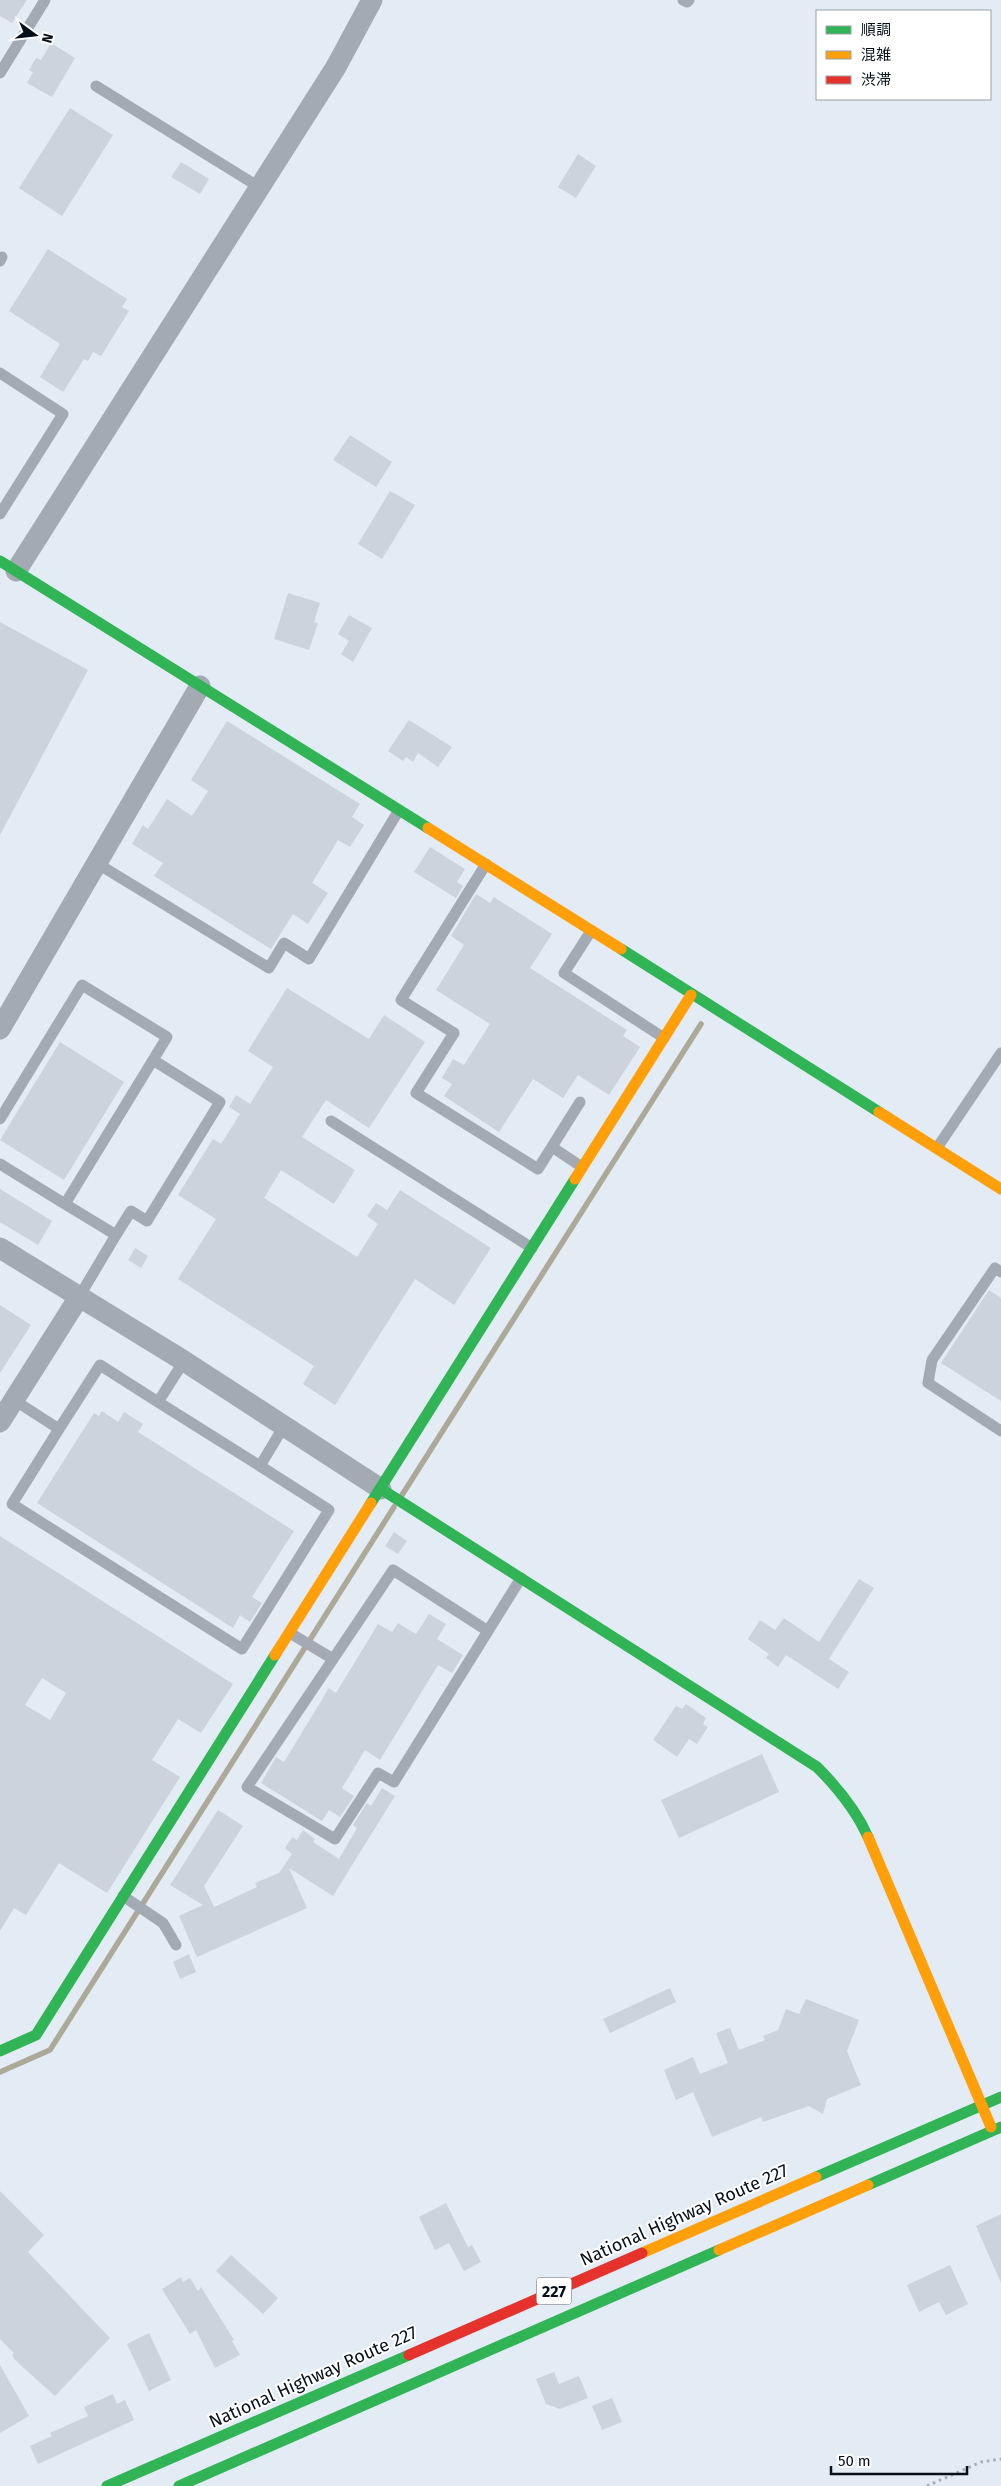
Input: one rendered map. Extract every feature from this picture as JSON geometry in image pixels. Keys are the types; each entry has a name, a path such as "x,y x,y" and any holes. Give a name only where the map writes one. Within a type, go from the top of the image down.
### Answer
{"main road":[{"path":"8,566 486,864 1001,1190"},
{"path":"0,2051 36,2035 290,1633 386,1492 532,1248 691,995"},
{"path":"386,1492 817,1767 840,1790 861,1822 982,2104 997,2128"},
{"name":"National Highway Route 227","path":"107,2486 1001,2097"},
{"name":"227","path":"179,2486 997,2128"}],"street":[{"path":"8,566 259,187 336,67 372,0"},
{"path":"0,1029 98,864 200,686"},
{"path":"0,1248 184,1362 386,1492"},
{"path":"0,1422 78,1297"}],"lane":[{"path":"0,73 45,0"},
{"path":"684,0 687,2 688,0"},
{"path":"96,86 259,187"},
{"path":"0,374 63,414 0,514"},
{"path":"98,864 269,968 284,943 309,958 399,810"},
{"path":"486,864 401,1000 454,1033 416,1093 538,1169 580,1102"},
{"path":"591,931 564,973 664,1038"},
{"path":"0,1119 82,985 167,1037 65,1204"},
{"path":"937,1148 1001,1053"},
{"path":"78,1297 131,1211 147,1221 220,1102 153,1060"},
{"path":"331,1121 532,1248"},
{"path":"552,1147 582,1167"},
{"path":"0,1164 116,1235"},
{"path":"1001,1272 995,1268 932,1360 928,1383 1001,1432"},
{"path":"158,1402 184,1362"},
{"path":"100,1365 158,1402 329,1510 242,1649 12,1504 100,1365"},
{"path":"14,1400 60,1429"},
{"path":"260,1466 284,1426"},
{"path":"488,1631 393,1570 247,1787 335,1839 378,1773 394,1782 521,1578"},
{"path":"290,1633 333,1659"},
{"path":"123,1896 163,1923 176,1945"}],"path":[{"path":"927,2486 981,2462 1001,2459"}],"building":[{"path":"0,0 27,0 12,23 0,16"},
{"path":"51,43 75,58 52,97 27,83 33,72 29,70 36,58 41,60"},
{"path":"70,108 113,135 62,216 19,188"},
{"path":"578,154 596,166 576,198 558,187"},
{"path":"181,162 209,179 200,194 171,177"},
{"path":"48,249 127,299 122,307 129,311 101,356 93,352 88,361 84,359 63,392 40,377 60,344 9,311"},
{"path":"350,435 392,462 376,487 333,460"},
{"path":"390,491 415,505 382,559 358,544"},
{"path":"288,593 320,603 314,622 318,623 309,650 274,639"},
{"path":"349,615 372,628 353,662 341,654 349,641 338,634"},
{"path":"0,622 88,670 0,835"},
{"path":"409,720 452,747 438,767 418,753 413,762 406,757 403,761 388,751"},
{"path":"227,721 360,804 352,817 364,825 350,847 338,840 312,883 328,893 308,924 293,914 271,949 154,876 163,863 132,844 143,825 148,829 167,799 192,816 208,791 191,780"},
{"path":"430,847 465,869 457,882 463,886 456,898 414,872"},
{"path":"476,894 490,903 494,897 552,934 530,968 627,1030 623,1036 640,1047 609,1095 578,1075 563,1098 533,1079 499,1132 444,1096 452,1084 442,1078 453,1059 464,1065 490,1024 436,990 464,945 451,936"},
{"path":"287,988 369,1039 384,1015 425,1042 369,1128 326,1100 302,1137 355,1170 334,1204 281,1170 264,1198 357,1257 378,1224 367,1216 376,1203 387,1210 400,1190 491,1248 454,1305 415,1279 335,1405 303,1384 314,1366 178,1279 216,1219 178,1195 213,1139 221,1144 240,1114 229,1107 236,1095 250,1104 273,1067 248,1051"},
{"path":"60,1042 124,1082 64,1180 0,1140"},
{"path":"0,1189 52,1221 38,1245 0,1222"},
{"path":"135,1248 148,1256 141,1268 128,1260"},
{"path":"989,1290 1001,1298 1001,1401 941,1363"},
{"path":"0,1305 31,1325 0,1373"},
{"path":"102,1411 118,1422 124,1412 143,1424 138,1432 294,1531 252,1597 262,1603 250,1622 240,1615 233,1628 37,1503 94,1413 99,1416"},
{"path":"394,1532 407,1541 398,1554 385,1546"},
{"path":"0,1536 233,1684 201,1733 178,1719 152,1760 180,1777 107,1893 59,1863 26,1915 14,1908 0,1931","holes":["42,1678 66,1693 50,1720 25,1705"]},
{"path":"859,1579 874,1588 829,1659 849,1672 838,1689 786,1655 778,1667 766,1658 769,1654 748,1639 760,1620 775,1630 784,1618 819,1642"},
{"path":"429,1614 446,1624 437,1639 463,1655 452,1673 438,1665 380,1760 365,1750 342,1788 354,1796 340,1817 329,1810 322,1821 261,1783 276,1757 284,1762 329,1688 336,1693 378,1624 392,1632 398,1623 416,1634"},
{"path":"686,1704 706,1718 703,1724 708,1727 697,1744 689,1739 677,1757 653,1740 676,1706 682,1709"},
{"path":"762,1754 779,1792 679,1838 661,1800"},
{"path":"382,1788 395,1796 333,1896 289,1868 307,1908 197,1957 179,1916 203,1905 170,1885 218,1810 243,1826 204,1886 214,1907 257,1887 255,1883 279,1873 292,1854 285,1848 292,1837 297,1840 303,1830 315,1839 313,1842 339,1859 357,1828 353,1825 367,1803 371,1806"},
{"path":"189,1954 196,1972 180,1979 173,1962"},
{"path":"670,1988 676,2002 610,2033 603,2019"},
{"path":"806,1999 859,2020 847,2051 861,2085 827,2099 823,2114 809,2106 763,2122 761,2117 712,2137 693,2092 676,2100 664,2070 693,2057 700,2074 728,2063 716,2033 730,2028 739,2050 765,2040 763,2036 778,2030 786,2009 799,2014"},
{"path":"0,2191 44,2235 28,2252 110,2338 55,2396 15,2360 12,2355 14,2353 0,2339"},
{"path":"446,2203 468,2247 472,2245 481,2262 464,2271 449,2243 435,2250 419,2217"},
{"path":"1001,2214 1001,2283 976,2226"},
{"path":"231,2255 278,2298 263,2314 216,2271"},
{"path":"950,2265 968,2304 946,2315 939,2302 919,2312 907,2285"},
{"path":"181,2277 183,2282 190,2278 198,2291 201,2287 234,2340 232,2341 240,2355 215,2368 196,2330 190,2334 162,2289"},
{"path":"149,2333 171,2380 149,2391 127,2344"},
{"path":"0,2365 29,2416 0,2433"},
{"path":"554,2372 559,2384 579,2376 588,2398 560,2409 546,2404 536,2379"},
{"path":"113,2394 117,2404 125,2400 134,2420 38,2464 30,2446 52,2436 50,2433 88,2416 84,2407"},
{"path":"612,2398 622,2422 602,2430 592,2406"}],"waterway":[{"path":"402,1495 701,1024"},
{"path":"0,2072 50,2050 394,1507"}],"traffic: fast":[{"path":"0,561 428,828"},
{"path":"621,949 879,1112"},
{"path":"371,1503 575,1179"},
{"path":"381,1489 817,1767 846,1800 868,1837"},
{"path":"0,2051 36,2035 275,1655"},
{"path":"816,2177 1001,2097"},
{"path":"868,2185 1001,2127"},
{"path":"179,2486 719,2250"},
{"path":"107,2486 409,2355"}],"traffic: slow":[{"path":"428,828 621,949"},
{"path":"575,1179 691,995"},
{"path":"879,1112 1001,1189"},
{"path":"275,1655 371,1503"},
{"path":"868,1837 991,2127"},
{"path":"642,2253 816,2177"},
{"path":"719,2250 868,2185"}],"traffic: jam":[{"path":"409,2355 642,2253"}]}
